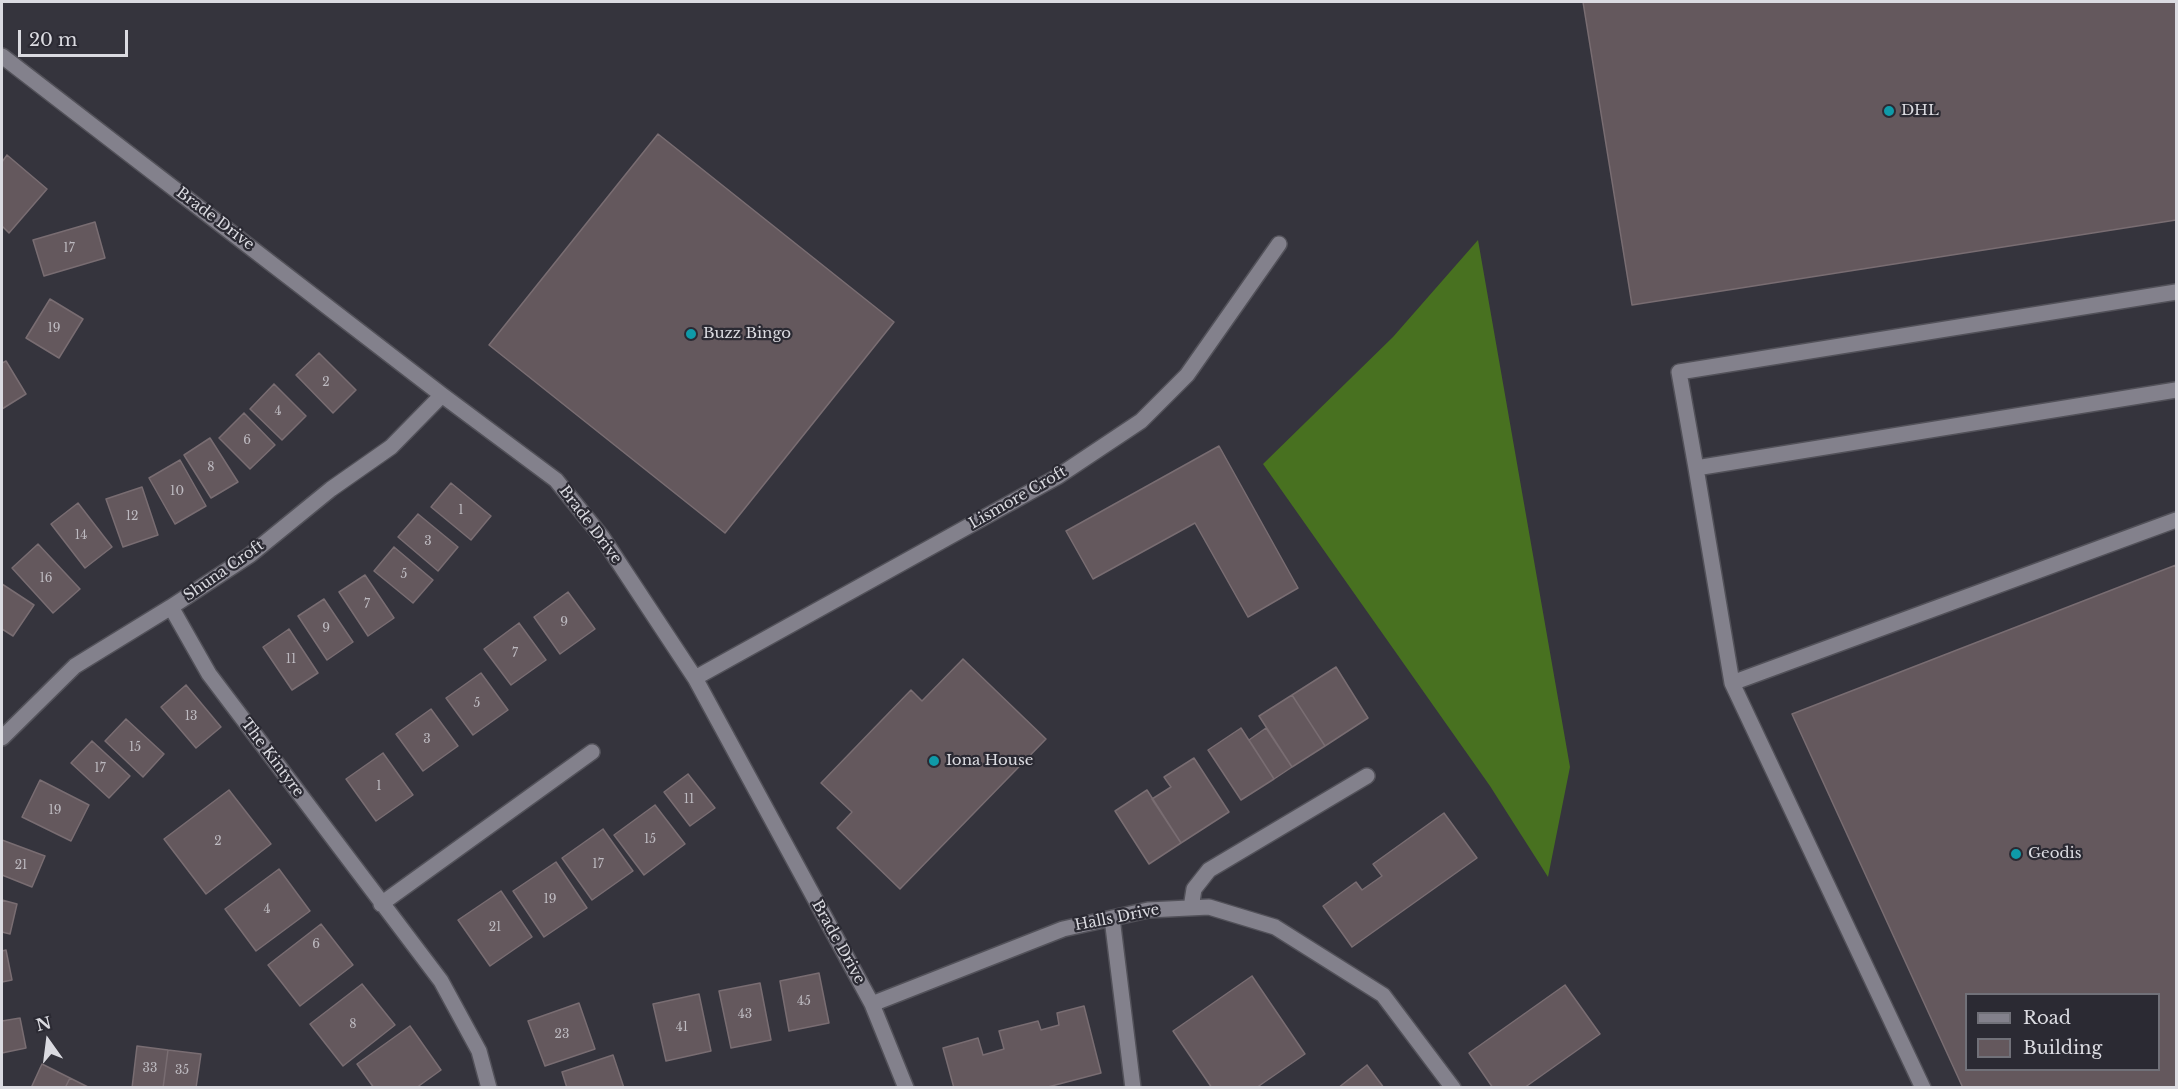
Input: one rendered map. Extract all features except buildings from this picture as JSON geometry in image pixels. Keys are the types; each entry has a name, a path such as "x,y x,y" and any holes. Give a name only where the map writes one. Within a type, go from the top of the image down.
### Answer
{"street":[{"name":"Brade Drive","path":"2,56 556,480 602,537 695,678 872,1004 906,1088"},
{"name":"Lismore Croft","path":"695,678 1057,477 1141,421 1187,375 1279,244"},
{"path":"1923,1088 1732,683 1679,372 2176,292"},
{"path":"1696,468 2176,390"},
{"name":"Shuna Croft","path":"2,738 75,666 250,555 331,489 391,447 442,395"},
{"path":"1732,683 2176,520"},
{"name":"The Kintyre","path":"171,607 209,674 441,981 479,1051 489,1088"},
{"path":"381,904 592,752"},
{"path":"1191,908 1194,889 1209,870 1367,776"},
{"name":"Halls Drive","path":"872,1004 1063,929 1148,910 1209,907 1275,927 1383,995 1453,1088"},
{"path":"1112,918 1133,1088"}],"green space":[{"path":"1478,240 1570,767 1548,877 1490,786 1263,464 1393,337"}],"place":[{"name":"DHL","path":"1889,111"},
{"name":"Buzz Bingo","path":"691,334"},
{"name":"Iona House","path":"934,761"},
{"name":"Geodis","path":"2016,854"}]}
